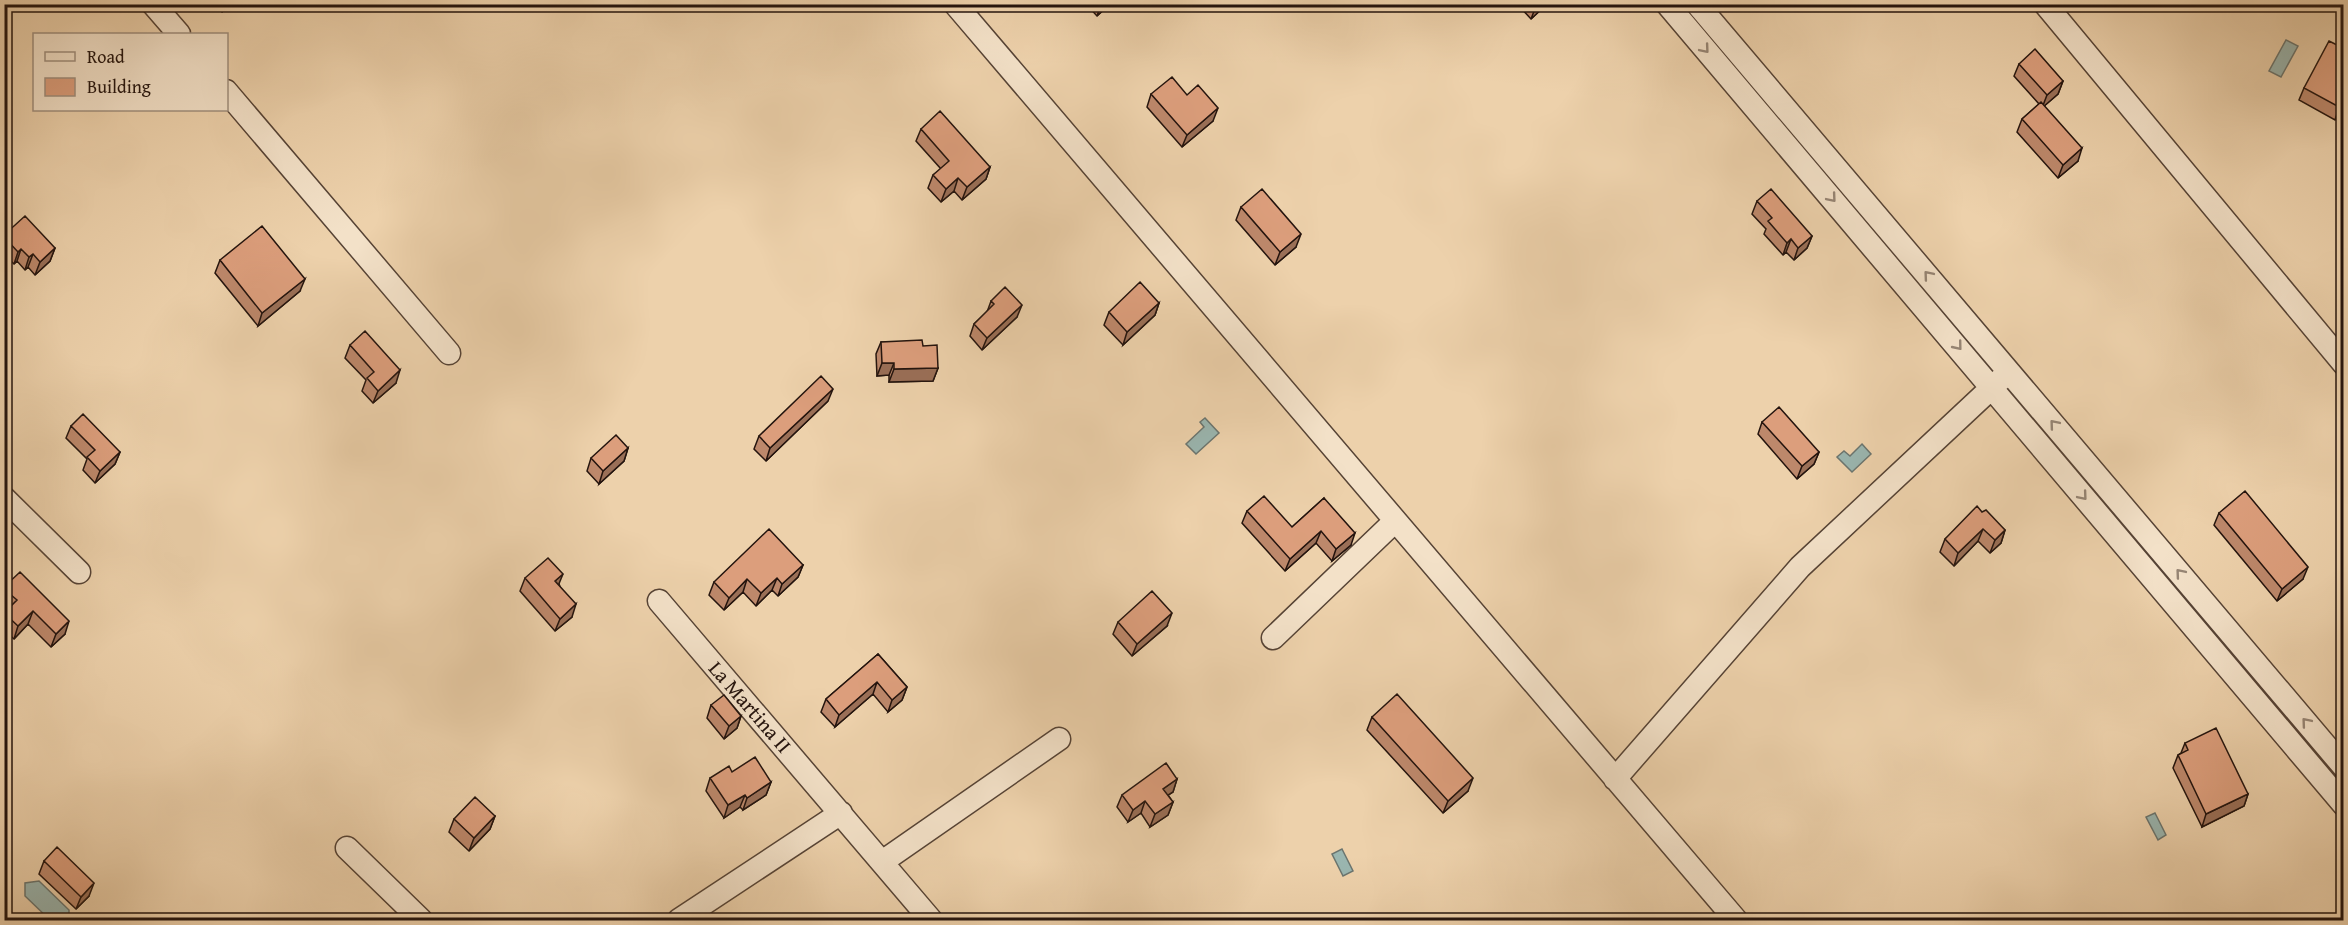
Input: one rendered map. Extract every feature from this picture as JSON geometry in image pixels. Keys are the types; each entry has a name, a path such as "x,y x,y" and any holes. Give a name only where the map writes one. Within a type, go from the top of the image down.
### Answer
{"street":[{"path":"153,4 177,33"},
{"path":"955,4 1736,921"},
{"path":"1667,4 2343,805"},
{"path":"1697,4 2343,766"},
{"path":"2045,4 2343,364"},
{"path":"228,93 449,352"},
{"path":"1615,778 1800,567 2009,372"},
{"path":"4,498 79,573"},
{"path":"1273,638 1394,522"},
{"name":"La Martina II","path":"659,602 932,921"},
{"path":"882,862 1059,740"},
{"path":"680,921 841,813"},
{"path":"347,848 421,921"}],"water":[{"path":"2286,40 2298,46 2281,77 2269,71"},
{"path":"1205,418 1219,433 1196,454 1186,444 1204,427 1200,422"},
{"path":"1862,444 1871,454 1852,472 1837,457 1844,451 1850,456"},
{"path":"2155,813 2166,835 2158,840 2146,817"},
{"path":"1342,849 1353,871 1343,876 1332,854"},
{"path":"39,881 69,910 69,920 50,920 25,896 25,883"}],"building":[{"path":"2329,41 2343,48 2343,100 2339,107 2304,88"},
{"path":"2035,49 2063,81 2047,95 2019,64"},
{"path":"1172,77 1187,95 1198,85 1218,108 1187,135 1151,94"},
{"path":"2041,102 2082,148 2063,165 2022,119"},
{"path":"940,111 990,167 967,187 958,178 946,189 933,175 949,161 921,129"},
{"path":"1262,189 1301,234 1280,252 1241,207"},
{"path":"1771,189 1812,236 1798,248 1791,239 1787,243 1768,221 1772,218 1757,201"},
{"path":"25,216 55,248 40,262 33,254 29,257 21,249 18,252 4,237"},
{"path":"262,226 305,279 262,313 220,260"},
{"path":"1140,282 1159,303 1127,332 1109,312"},
{"path":"1005,287 1022,305 987,338 974,324 994,304 991,301"},
{"path":"365,331 400,370 378,391 367,378 374,372 350,345"},
{"path":"922,340 923,346 937,345 938,368 894,369 894,363 882,363 881,342"},
{"path":"821,376 833,389 770,448 759,436"},
{"path":"1779,407 1819,452 1802,466 1762,422"},
{"path":"83,414 120,452 100,471 87,457 95,450 71,426"},
{"path":"616,435 628,448 603,471 591,458"},
{"path":"2245,491 2308,567 2282,589 2219,513"},
{"path":"1264,496 1292,527 1324,498 1355,533 1336,549 1321,531 1290,559 1247,511"},
{"path":"1977,506 1982,512 1986,510 2005,530 1995,540 1983,529 1958,553 1945,539"},
{"path":"769,529 803,565 782,584 777,578 761,593 747,579 729,598 714,582"},
{"path":"548,558 563,574 555,581 576,604 560,619 525,578"},
{"path":"20,572 69,621 56,634 33,611 18,626 4,613 17,600 4,587"},
{"path":"1152,591 1172,613 1137,644 1118,622"},
{"path":"878,654 907,687 892,700 877,682 839,715 826,699"},
{"path":"1397,694 1473,778 1448,801 1372,717"},
{"path":"724,695 741,716 729,726 711,705"},
{"path":"2216,728 2248,794 2206,814 2178,755 2188,750 2185,743"},
{"path":"755,757 771,782 747,798 745,795 728,805 710,778 729,766 732,772"},
{"path":"1166,763 1177,779 1163,789 1173,802 1155,814 1145,801 1133,810 1122,795"},
{"path":"475,797 495,816 474,838 454,819"},
{"path":"57,847 94,883 81,897 44,861"},
{"path":"805,914 810,921 796,921"}]}
